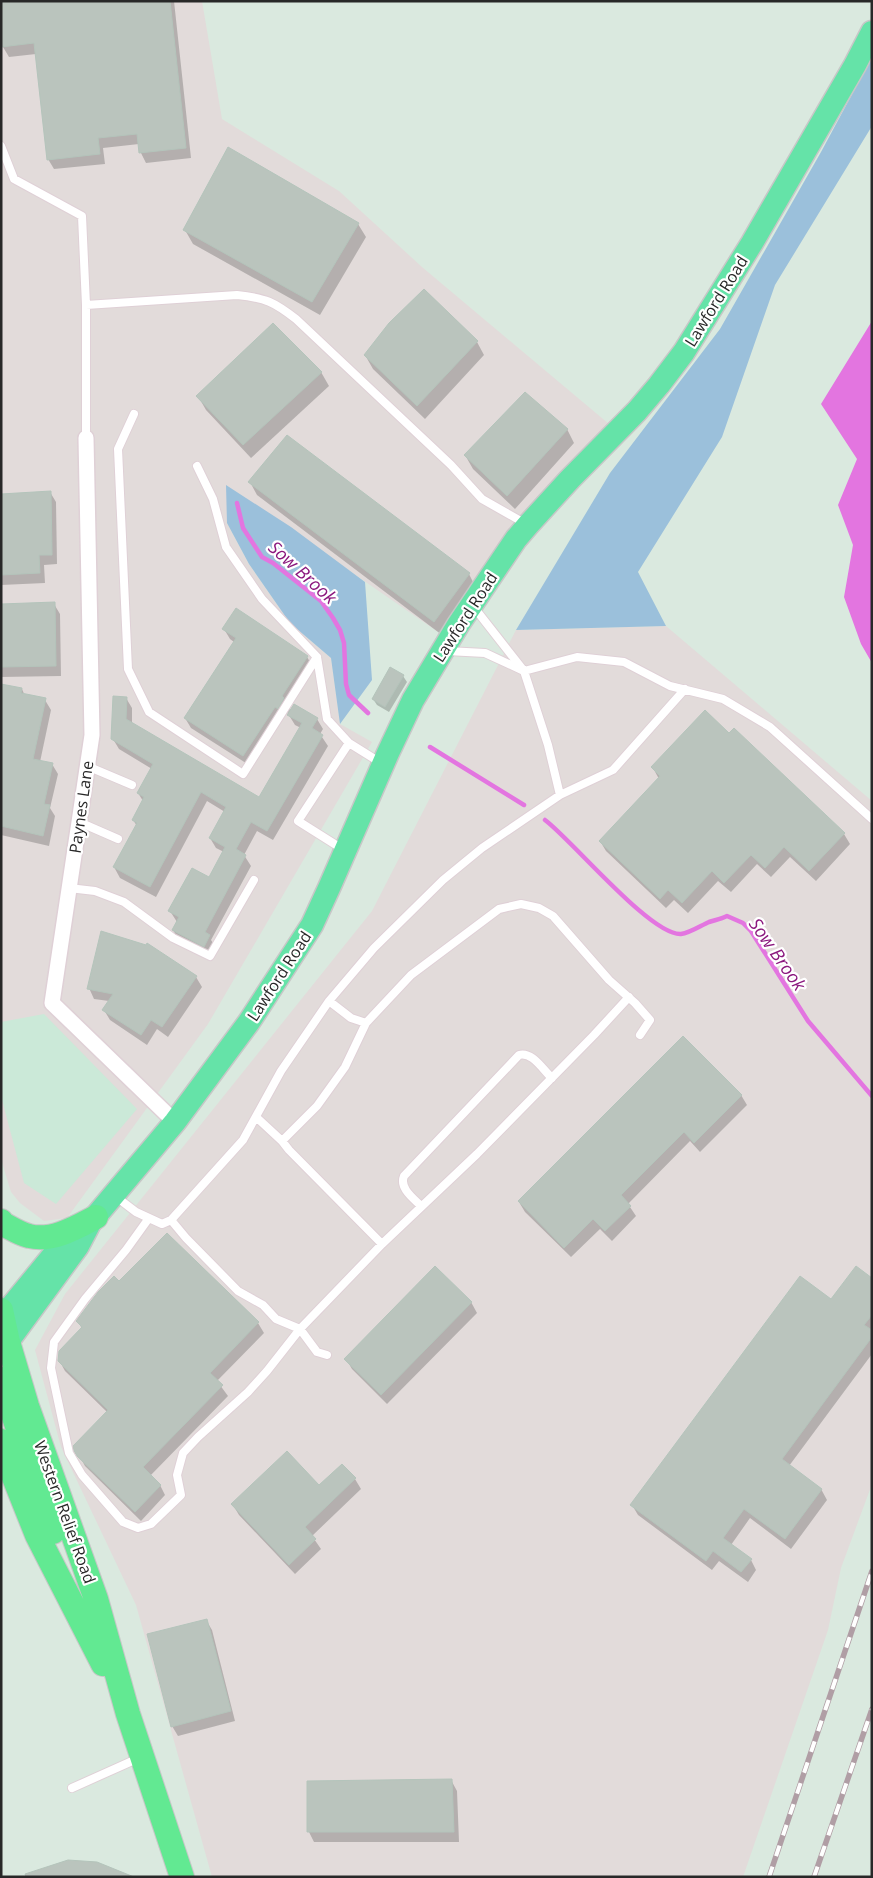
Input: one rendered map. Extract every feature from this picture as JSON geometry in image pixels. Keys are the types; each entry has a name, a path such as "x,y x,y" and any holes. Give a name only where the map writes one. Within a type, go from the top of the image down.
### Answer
{"highway":[{"path":"1,1221 29,1236 41,1236 65,1234 93,1220"},
{"name":"Western Relief Road","path":"2,1315 5,1346 96,1599 128,1714 182,1877"},
{"path":"1,1379 45,1512 91,1640"},
{"name":"Western Relief Road","path":"1,1441 34,1525 128,1714"},
{"path":"1,1487 34,1525"}],"main road":[{"name":"Lawford Road","path":"2,1315 65,1242 93,1220 114,1196 175,1122 249,1022 312,925 383,764 414,700 442,651 516,539 570,479 637,411 659,386 684,352 757,234 855,65 872,32"},
{"name":"Lawford Road","path":"5,1346 78,1246 93,1220"}],"street":[{"name":"Paynes Lane","path":"86,438 92,735 52,1003 175,1122"}],"lane":[{"path":"1,146 14,179 82,216 86,305 86,438"},
{"path":"86,305 238,295 260,297 278,305 296,319 451,465 482,499 528,525"},
{"path":"134,414 118,449 127,659 128,669 149,712 243,774 317,657"},
{"path":"197,466 212,499 226,547 262,599 317,657 327,719 349,743 383,764"},
{"path":"472,604 524,671 548,745 560,795"},
{"path":"442,651 485,652 524,671 577,657 624,662 670,686 723,699 770,727 872,820"},
{"path":"114,1196 136,1212 162,1224 171,1220 243,1140 281,1071 329,1001 374,948 443,880 482,848 560,795 613,770 685,690"},
{"path":"345,851 298,821 349,743"},
{"path":"87,766 132,785"},
{"path":"79,822 118,839"},
{"path":"69,888 95,892 124,902 173,938 210,956 254,880"},
{"path":"282,1141 317,1106 345,1067 366,1024 418,970 499,909 521,904 539,908 553,916 609,980 650,1020 640,1035"},
{"path":"149,1218 126,1250 85,1299 54,1342 51,1368 69,1453 82,1475 123,1522 138,1528 152,1524 181,1495 177,1475 183,1454 198,1437 248,1392 300,1329 382,1244 477,1154 628,997"},
{"path":"329,1001 351,1018 366,1024"},
{"path":"421,1206 403,1186 404,1176 519,1055 529,1056 552,1078"},
{"path":"256,1117 282,1141 382,1244"},
{"path":"171,1220 238,1291 263,1305 276,1319 300,1329 317,1352 327,1355"},
{"path":"72,1788 143,1756"}],"shaded area":[{"path":"1,1 202,1 222,119 339,191 422,267 609,424 438,632 227,486 227,523 249,564 290,623 331,658 340,724 372,742 208,1024 67,1218 44,1221 20,1203 11,1192 1,1159"},
{"path":"872,57 872,126 775,285 722,437 638,572 666,626 516,630 610,473 720,329 821,152"},
{"path":"872,321 872,663 861,644 844,597 853,545 838,505 857,459 821,404"},
{"path":"226,485 291,527 365,582 372,680 340,724 331,658 290,623 249,564 227,523"},
{"path":"666,626 872,801 872,1484 841,1568 828,1630 743,1877 212,1877 136,1605 61,1447 35,1350 65,1294 372,911 516,630"},
{"path":"44,1014 137,1109 56,1204 24,1183 1,1096 1,1022"}],"building":[{"path":"1,1 170,1 186,148 139,153 137,134 98,138 100,154 47,160 34,43 1,47"},
{"path":"228,147 359,223 312,302 183,230"},
{"path":"424,289 478,341 417,406 364,355 389,323"},
{"path":"273,323 322,372 243,445 196,396"},
{"path":"525,392 568,429 507,496 464,455"},
{"path":"287,435 470,573 434,622 248,482"},
{"path":"51,491 52,555 39,555 40,573 1,575 1,494"},
{"path":"55,602 56,666 1,667 1,604"},
{"path":"236,608 308,656 282,696 284,698 278,709 275,707 243,756 184,718 236,638 222,629"},
{"path":"390,667 404,675 385,707 372,699"},
{"path":"1,684 22,688 21,693 46,698 33,759 53,763 44,804 50,805 43,836 1,826"},
{"path":"113,696 127,697 126,719 259,797 302,723 287,715 294,704 318,718 312,728 323,735 267,831 251,822 236,849 246,855 205,932 210,935 204,947 172,930 179,917 168,911 192,868 209,877 225,847 209,838 226,807 201,792 150,887 113,867 137,823 132,820 144,797 137,793 153,764 111,739"},
{"path":"705,710 729,733 734,728 845,833 809,871 784,847 765,868 751,855 724,883 712,871 682,903 668,890 660,899 599,841 660,776 651,767"},
{"path":"101,931 146,945 147,943 197,976 162,1027 151,1020 141,1035 102,1010 113,994 87,989"},
{"path":"683,1036 742,1095 694,1143 684,1132 621,1195 631,1206 605,1231 593,1219 564,1248 518,1201"},
{"path":"167,1233 259,1322 210,1373 223,1385 143,1467 161,1485 135,1512 74,1451 73,1446 108,1410 58,1361 59,1351 82,1327 76,1321 98,1292 114,1276 119,1281"},
{"path":"435,1266 472,1302 381,1395 344,1359"},
{"path":"856,1266 872,1278 872,1315 864,1325 872,1330 872,1337 782,1459 822,1489 785,1539 744,1509 723,1538 752,1559 741,1572 713,1551 706,1561 630,1505 800,1276 831,1299"},
{"path":"287,1451 319,1485 342,1464 356,1478 305,1527 316,1539 289,1565 231,1504"},
{"path":"207,1619 231,1711 171,1727 147,1634"},
{"path":"452,1779 454,1832 307,1832 307,1781"},
{"path":"68,1860 97,1862 134,1877 26,1877 25,1874"}],"waterway":[{"name":"Sow Brook","path":"237,503 243,528 262,557 273,563 321,601 333,618 340,630 344,643 346,684 349,695 368,713"},
{"name":"Sow Brook","path":"430,747 524,805"},
{"name":"Sow Brook","path":"545,820 632,904 651,920 668,930 681,934 727,916 743,923 751,931 808,1021 872,1096"}],"railway":[{"path":"769,1877 872,1571"},
{"path":"814,1877 872,1709"}]}
